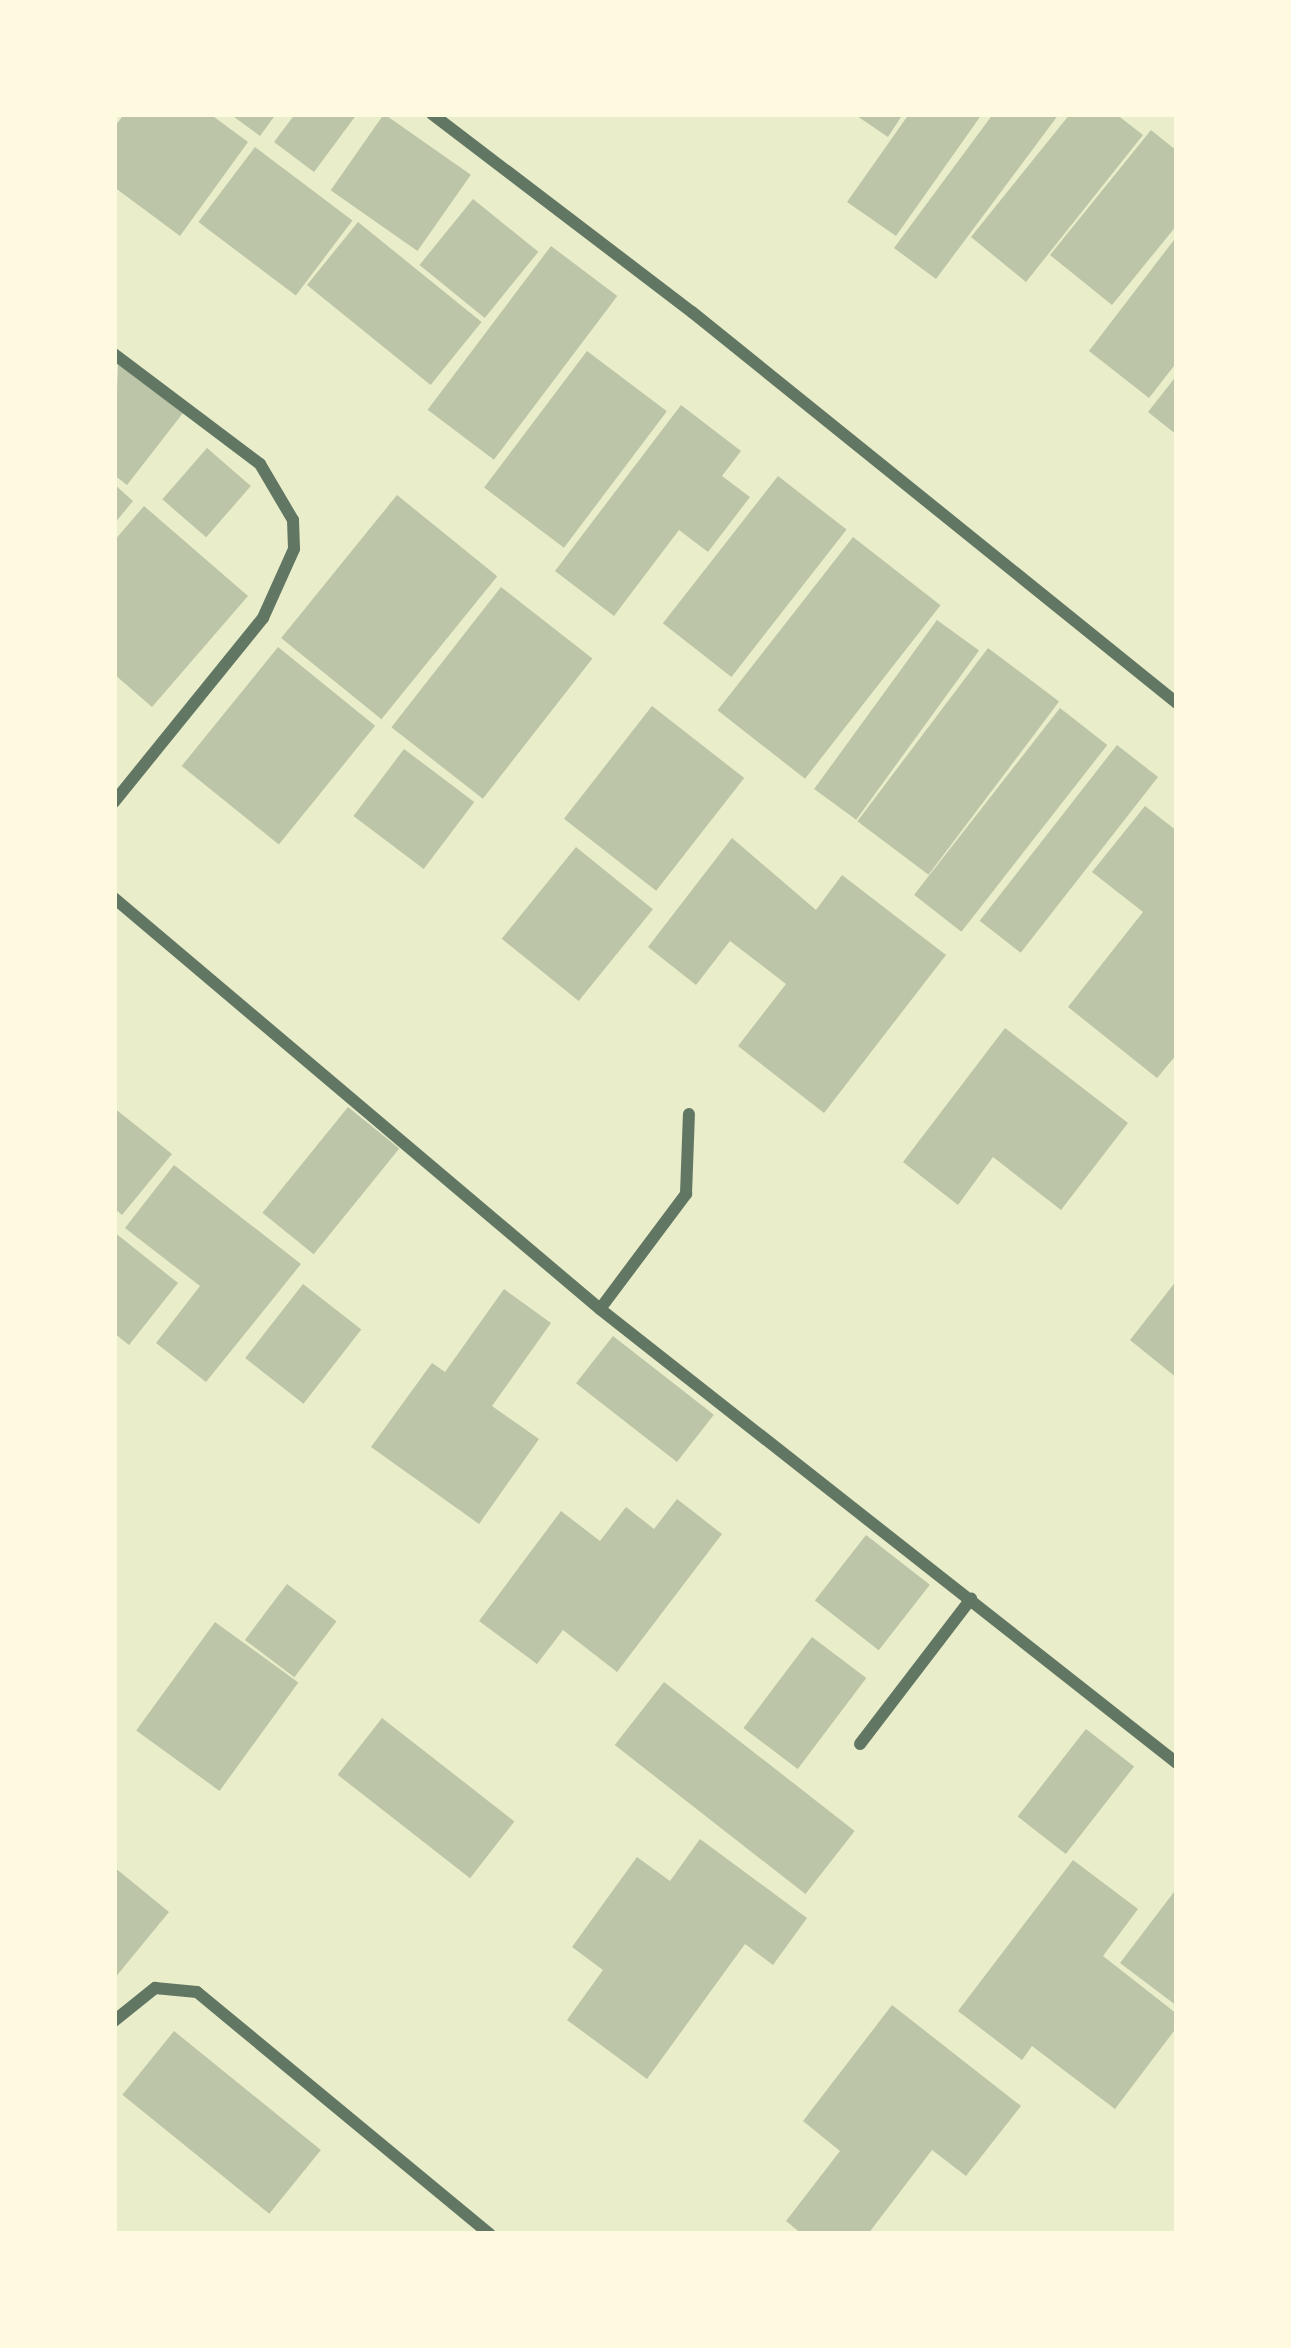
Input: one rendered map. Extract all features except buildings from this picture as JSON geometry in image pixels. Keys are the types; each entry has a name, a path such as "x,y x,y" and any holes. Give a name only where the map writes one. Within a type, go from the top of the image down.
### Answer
{"street":[{"path":"432,114 692,312 1177,703"},
{"path":"114,354 260,464 293,520 294,549 262,618 114,802"},
{"path":"114,898 600,1309 1177,1763"},
{"path":"600,1309 686,1194 689,1114"},
{"path":"860,1744 970,1599"},
{"path":"114,2021 155,1988 197,1992 490,2234"}]}
